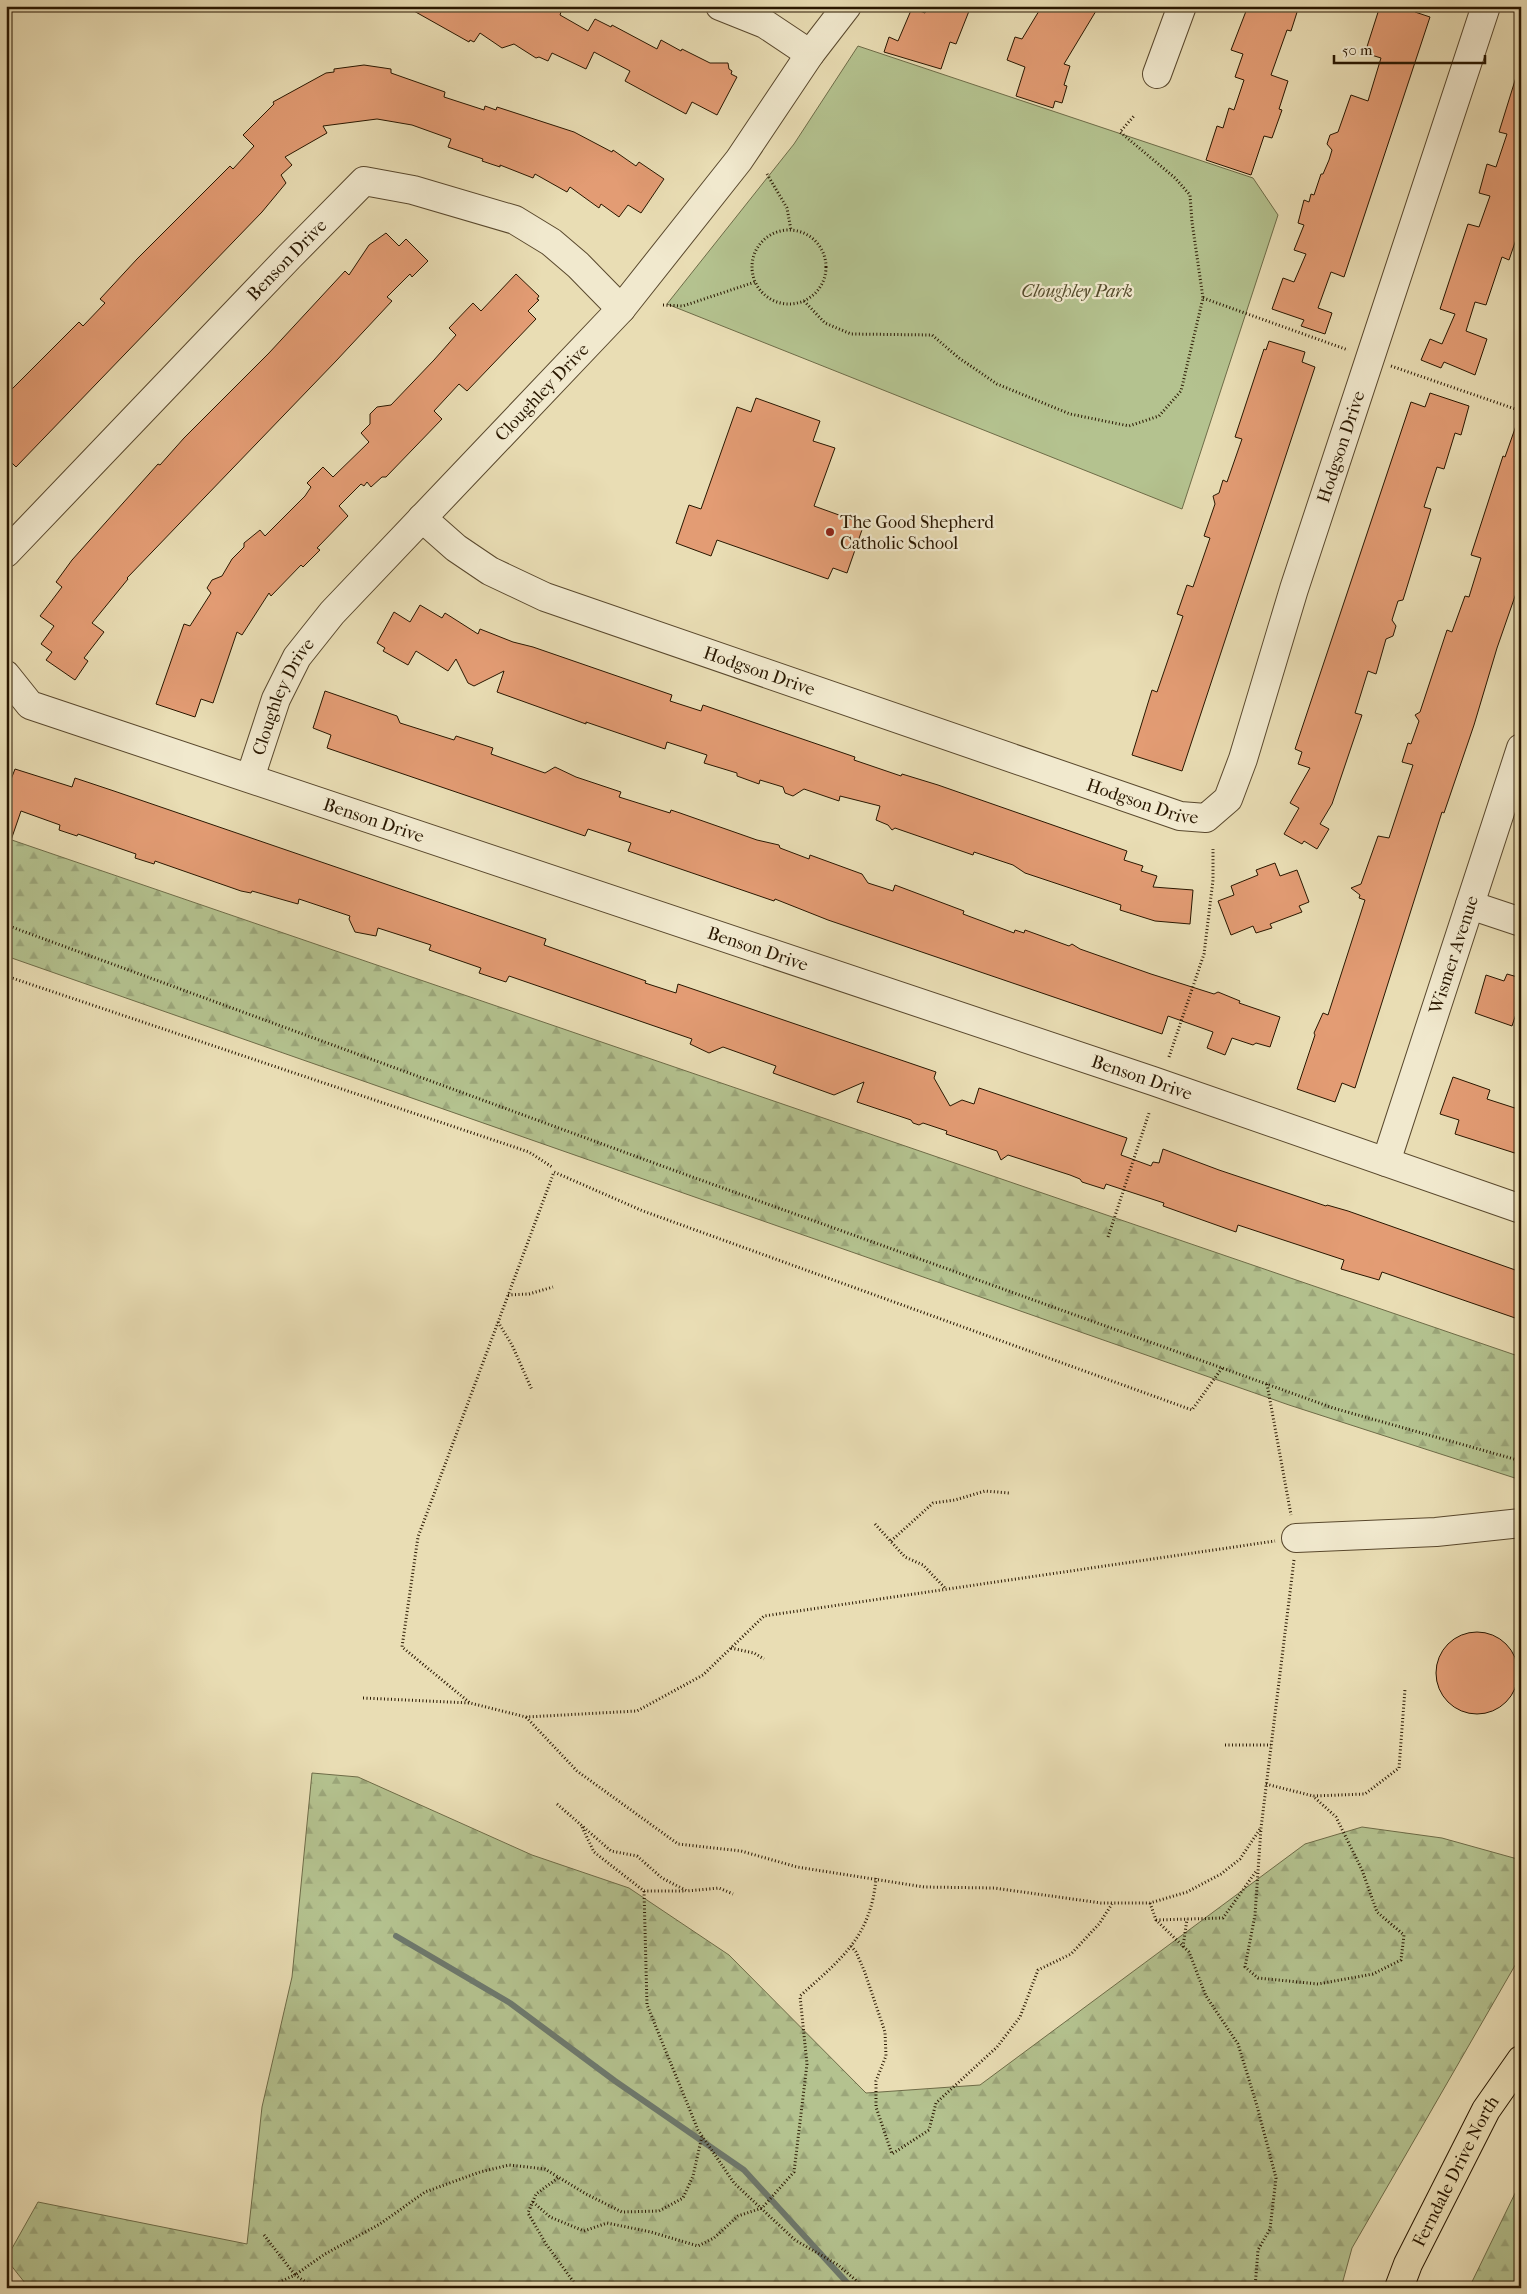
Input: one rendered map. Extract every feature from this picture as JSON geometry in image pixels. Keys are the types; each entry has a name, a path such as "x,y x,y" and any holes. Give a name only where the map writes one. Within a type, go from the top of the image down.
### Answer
{"main road":[{"name":"Ferndale Drive North","path":"1399,2288 1408,2264 1486,2110 1521,2060"}],"street":[{"path":"720,6 765,24 810,54"},
{"name":"Cloughley Drive","path":"250,778 276,699 296,657 332,612 621,309 739,160 810,54 846,6"},
{"path":"1157,74 1182,6"},
{"name":"Hodgson Drive","path":"422,518 456,548 490,571 544,597 1180,816 1206,818 1228,799 1243,759 1294,589 1486,6"},
{"name":"Benson Drive","path":"6,553 261,285 364,181 413,190 515,220 551,242 578,265 621,309"},
{"name":"Benson Drive","path":"6,675 30,705 1153,1081 1521,1209"},
{"name":"Wismer Avenue","path":"1386,1162 1521,748"},
{"path":"1470,905 1521,922"},
{"path":"1296,1538 1436,1532 1521,1523"}],"path":[{"path":"804,301 825,323 851,334 932,335 959,358 998,384 1070,414 1129,426 1159,416 1180,391 1203,298 1190,195 1175,178 1120,132 1134,116"},
{"path":"767,174 787,208 791,230"},
{"path":"791,230 803,233 814,239 826,260 826,273 822,285 804,301 792,304 770,299 755,282 752,269 754,257 759,246 767,237 778,232 791,230"},
{"path":"663,305 683,306 755,282"},
{"path":"1203,298 1350,351"},
{"path":"1388,365 1521,411"},
{"path":"1169,1057 1204,954 1212,880 1213,849"},
{"path":"6,926 1332,1408 1521,1460"},
{"path":"6,976 529,1152 552,1167"},
{"path":"1108,1237 1149,1113"},
{"path":"470,1703 402,1647 418,1537 554,1172 643,1211 1192,1410 1222,1368"},
{"path":"508,1295 529,1294 554,1287"},
{"path":"498,1322 512,1344 532,1390"},
{"path":"1267,1384 1296,1538 1261,1828 1255,1915 1245,1967 1258,1978 1318,1984 1373,1974 1402,1960 1404,1935 1377,1912 1362,1870 1336,1817 1313,1796"},
{"path":"891,1541 933,1503 955,1500 985,1491 1009,1493"},
{"path":"875,1524 905,1557 923,1565 947,1590"},
{"path":"363,1698 470,1703 526,1717 637,1711 703,1675 764,1616 1296,1538"},
{"path":"731,1648 754,1653 764,1659"},
{"path":"1266,1784 1313,1796 1365,1794 1399,1768 1405,1689"},
{"path":"526,1717 577,1771 678,1844 741,1851 797,1867 924,1887 994,1888 1112,1903 1150,1903 1187,1892 1221,1874 1240,1859 1261,1828"},
{"path":"1226,1745 1271,1745"},
{"path":"557,1804 611,1851 637,1856 662,1878 687,1891"},
{"path":"582,1825 594,1852 644,1891 687,1891 719,1888 733,1894"},
{"path":"1156,1920 1223,1918 1258,1869"},
{"path":"533,2202 550,2217 584,2231 607,2223 651,2232 698,2246 714,2238 738,2216 762,2208 794,2172 807,2064 800,1996 842,1959 866,1924 876,1878"},
{"path":"644,1891 647,2005 702,2136 734,2183 795,2240 838,2265 865,2288"},
{"path":"851,1946 856,1952 864,1970 885,2032 886,2056 876,2081 876,2107 892,2154 930,2130 936,2104 997,2047 1020,2018 1038,1970 1072,1954 1099,1924 1112,1903"},
{"path":"1150,1903 1156,1920 1188,1952 1206,1996 1238,2044 1276,2178 1270,2229 1258,2250 1255,2288"},
{"path":"1184,1947 1187,1919"},
{"path":"266,2288 295,2275 325,2254 380,2224 425,2192 480,2172 509,2165 545,2169 558,2178 622,2212 660,2211 683,2198 693,2176 702,2136"},
{"path":"558,2178 536,2194 528,2213 546,2244 578,2288"},
{"path":"264,2235 295,2275 315,2288"}],"green space":[{"name":"Cloughley Park","path":"858,46 1253,178 1278,215 1182,509 667,304 794,144"},
{"path":"6,838 1521,1357 1521,1480 1289,1405 6,956"},
{"path":"312,1773 358,1777 532,1855 629,1888 729,1955 866,2093 980,2085 1305,1844 1362,1827 1442,1838 1521,1860 1521,1955 1352,2248 1341,2288 29,2288 6,2259 38,2202 247,2244 262,2107 292,1977"},
{"path":"1521,2181 1521,2288 1469,2288"}],"building":[{"path":"405,6 551,6 561,12 560,15 588,31 595,19 611,27 612,25 657,49 661,40 710,63 728,63 729,69 732,71 731,74 737,77 717,115 692,102 686,114 625,81 630,71 594,52 586,69 552,53 548,61 539,57 536,58 514,44 502,48 480,33 474,42 470,40 469,42"},
{"path":"928,6 971,6 956,44 950,42 941,69 884,52 889,37 898,41 912,8 925,13"},
{"path":"1042,6 1099,6 1064,64 1070,66 1064,85 1067,86 1062,103 1055,101 1053,108 1016,96 1025,67 1007,60 1015,37 1022,39"},
{"path":"1248,6 1299,6 1291,31 1287,30 1271,75 1288,81 1279,109 1282,110 1272,138 1264,136 1251,175 1206,160 1217,126 1223,128 1229,108 1234,110 1244,80 1235,77 1243,54 1231,50"},
{"path":"1380,6 1415,6 1415,12 1430,17 1344,277 1331,272 1318,308 1332,313 1325,334 1301,326 1304,320 1272,309 1283,278 1294,282 1306,254 1294,250 1304,225 1298,223 1304,200 1309,202 1311,194 1314,195 1321,174 1323,174 1329,160 1332,150 1327,144 1330,135 1338,132 1351,95 1368,101 1381,58 1365,53"},
{"path":"364,65 391,69 391,73 445,92 444,97 484,110 485,106 496,110 497,107 574,132 612,152 613,150 636,166 639,162 664,179 641,213 628,205 619,217 601,204 599,208 570,187 567,192 535,174 533,178 500,165 500,167 482,161 483,159 448,147 451,139 412,125 377,119 323,126 327,133 285,157 292,165 281,175 286,183 262,212 16,467 6,457 6,395 79,322 83,326 105,303 100,299 137,259 230,166 233,169 254,146 243,135 274,104 273,102 326,73 334,72 334,69"},
{"path":"1517,74 1521,75 1521,225 1509,260 1502,257 1486,305 1475,302 1466,331 1487,339 1475,375 1444,362 1441,368 1421,360 1430,339 1442,344 1455,314 1440,309 1468,224 1479,227 1490,196 1479,193 1487,164 1496,167 1507,134 1499,132"},
{"path":"386,233 399,246 406,239 428,261 412,277 410,274 387,297 392,301 127,578 92,623 104,632 84,658 88,661 75,680 46,660 52,652 41,644 54,626 40,616 62,587 56,582 72,560 158,464 160,465 184,438 269,353 345,271 349,275 369,245"},
{"path":"516,274 539,296 537,299 539,300 528,311 536,319 467,391 459,384 434,411 442,419 386,477 382,477 371,487 367,482 364,486 361,484 339,506 348,516 317,548 320,550 303,567 301,565 271,596 269,593 242,635 237,632 213,703 201,699 195,717 156,704 184,624 190,626 211,593 207,588 212,580 222,576 232,559 244,547 244,543 260,530 265,536 305,496 311,487 307,483 323,467 333,477 369,442 361,433 370,424 370,414 377,407 391,405 434,360 456,335 449,328 473,303 481,311"},
{"path":"1269,341 1305,352 1302,362 1315,367 1182,771 1132,755 1152,690 1157,692 1183,616 1177,614 1187,585 1193,587 1210,538 1204,536 1215,504 1213,496 1219,493 1223,480 1227,482 1242,439 1235,437 1264,349 1266,350"},
{"path":"1430,393 1469,406 1461,435 1455,433 1444,469 1437,467 1424,507 1431,509 1403,600 1398,601 1392,620 1396,626 1393,636 1386,639 1376,674 1368,671 1355,713 1362,715 1332,804 1320,824 1329,829 1317,849 1304,841 1302,844 1284,834 1299,808 1290,803 1310,768 1298,764 1302,752 1295,749 1411,402 1425,407"},
{"path":"756,398 820,421 813,441 835,448 814,506 864,524 847,573 833,568 828,579 717,540 711,556 676,543 689,505 701,509 737,407 751,412"},
{"path":"1518,420 1521,420 1521,579 1497,648 1474,725 1444,813 1442,812 1355,1088 1342,1083 1335,1102 1297,1089 1315,1035 1314,1033 1323,1013 1328,1015 1365,900 1359,898 1360,895 1351,888 1361,884 1378,836 1389,838 1413,765 1402,762 1408,743 1411,744 1419,721 1415,715 1420,712 1447,630 1452,632 1465,596 1469,597 1481,558 1471,555 1503,456 1505,457"},
{"path":"420,605 442,618 445,613 478,634 480,629 513,642 533,647 672,695 670,701 701,711 703,705 855,757 854,760 901,776 902,774 938,785 1127,851 1124,860 1143,866 1141,871 1157,876 1153,887 1193,890 1190,924 1155,921 1120,910 1121,905 1025,873 1013,865 974,852 973,855 895,828 892,830 888,825 876,820 880,806 840,796 839,801 804,789 793,796 785,793 783,787 760,780 759,784 737,776 737,773 704,763 707,755 667,742 665,749 586,722 586,724 497,692 504,671 474,686 468,683 456,659 448,671 416,651 408,665 383,651 385,648 377,643 394,612 410,622"},
{"path":"325,691 397,716 400,723 454,740 456,736 493,748 491,754 545,773 555,767 576,777 621,792 619,797 670,813 671,810 757,840 779,845 780,848 809,859 810,855 862,874 868,883 893,891 895,885 964,911 963,914 1014,933 1015,930 1024,933 1025,930 1069,946 1072,944 1080,949 1151,974 1214,994 1218,992 1240,1001 1239,1003 1280,1017 1270,1047 1256,1043 1253,1045 1232,1038 1225,1055 1207,1048 1213,1032 1168,1016 1162,1034 828,920 775,899 774,901 628,851 631,843 588,829 585,836 327,748 331,735 313,728"},
{"path":"15,769 72,787 75,778 546,939 544,945 646,981 645,983 676,993 678,984 936,1072 934,1078 950,1106 962,1100 974,1104 979,1088 1127,1138 1121,1155 1151,1166 1153,1162 1159,1163 1163,1149 1219,1170 1326,1206 1348,1211 1521,1272 1521,1320 1382,1272 1379,1280 1341,1269 1344,1260 1238,1225 1236,1232 1163,1206 1164,1203 1106,1184 1104,1189 1082,1182 1080,1179 1070,1175 1008,1155 1001,1160 997,1151 946,1134 947,1131 923,1123 919,1125 911,1120 857,1102 864,1082 834,1095 773,1073 776,1066 723,1047 709,1053 690,1044 692,1039 509,976 506,982 479,973 481,968 429,950 431,945 378,928 376,936 355,932 349,919 350,916 299,899 298,904 252,891 251,893 241,891 155,861 154,864 135,858 136,854 78,834 77,836 59,830 60,825 21,811 9,846 6,846 6,781 10,782"},
{"path":"1275,863 1280,876 1297,870 1309,902 1299,906 1302,912 1270,924 1272,928 1256,933 1253,926 1231,935 1218,901 1234,895 1231,886 1258,875 1256,870"},
{"path":"1507,974 1521,978 1521,999 1512,1026 1475,1013 1486,975 1504,981"},
{"path":"1453,1077 1490,1090 1487,1099 1521,1110 1521,1155 1455,1134 1459,1120 1440,1114"},
{"path":"1477,1632 1493,1635 1506,1644 1515,1657 1518,1673 1515,1689 1506,1702 1493,1711 1477,1714 1461,1711 1448,1702 1439,1689 1436,1673 1439,1657 1448,1644 1461,1635"}],"waterway":[{"path":"396,1936 510,2003 615,2081 744,2170 852,2288"}],"place":[{"name":"The Good Shepherd Catholic School","path":"830,532"}]}
